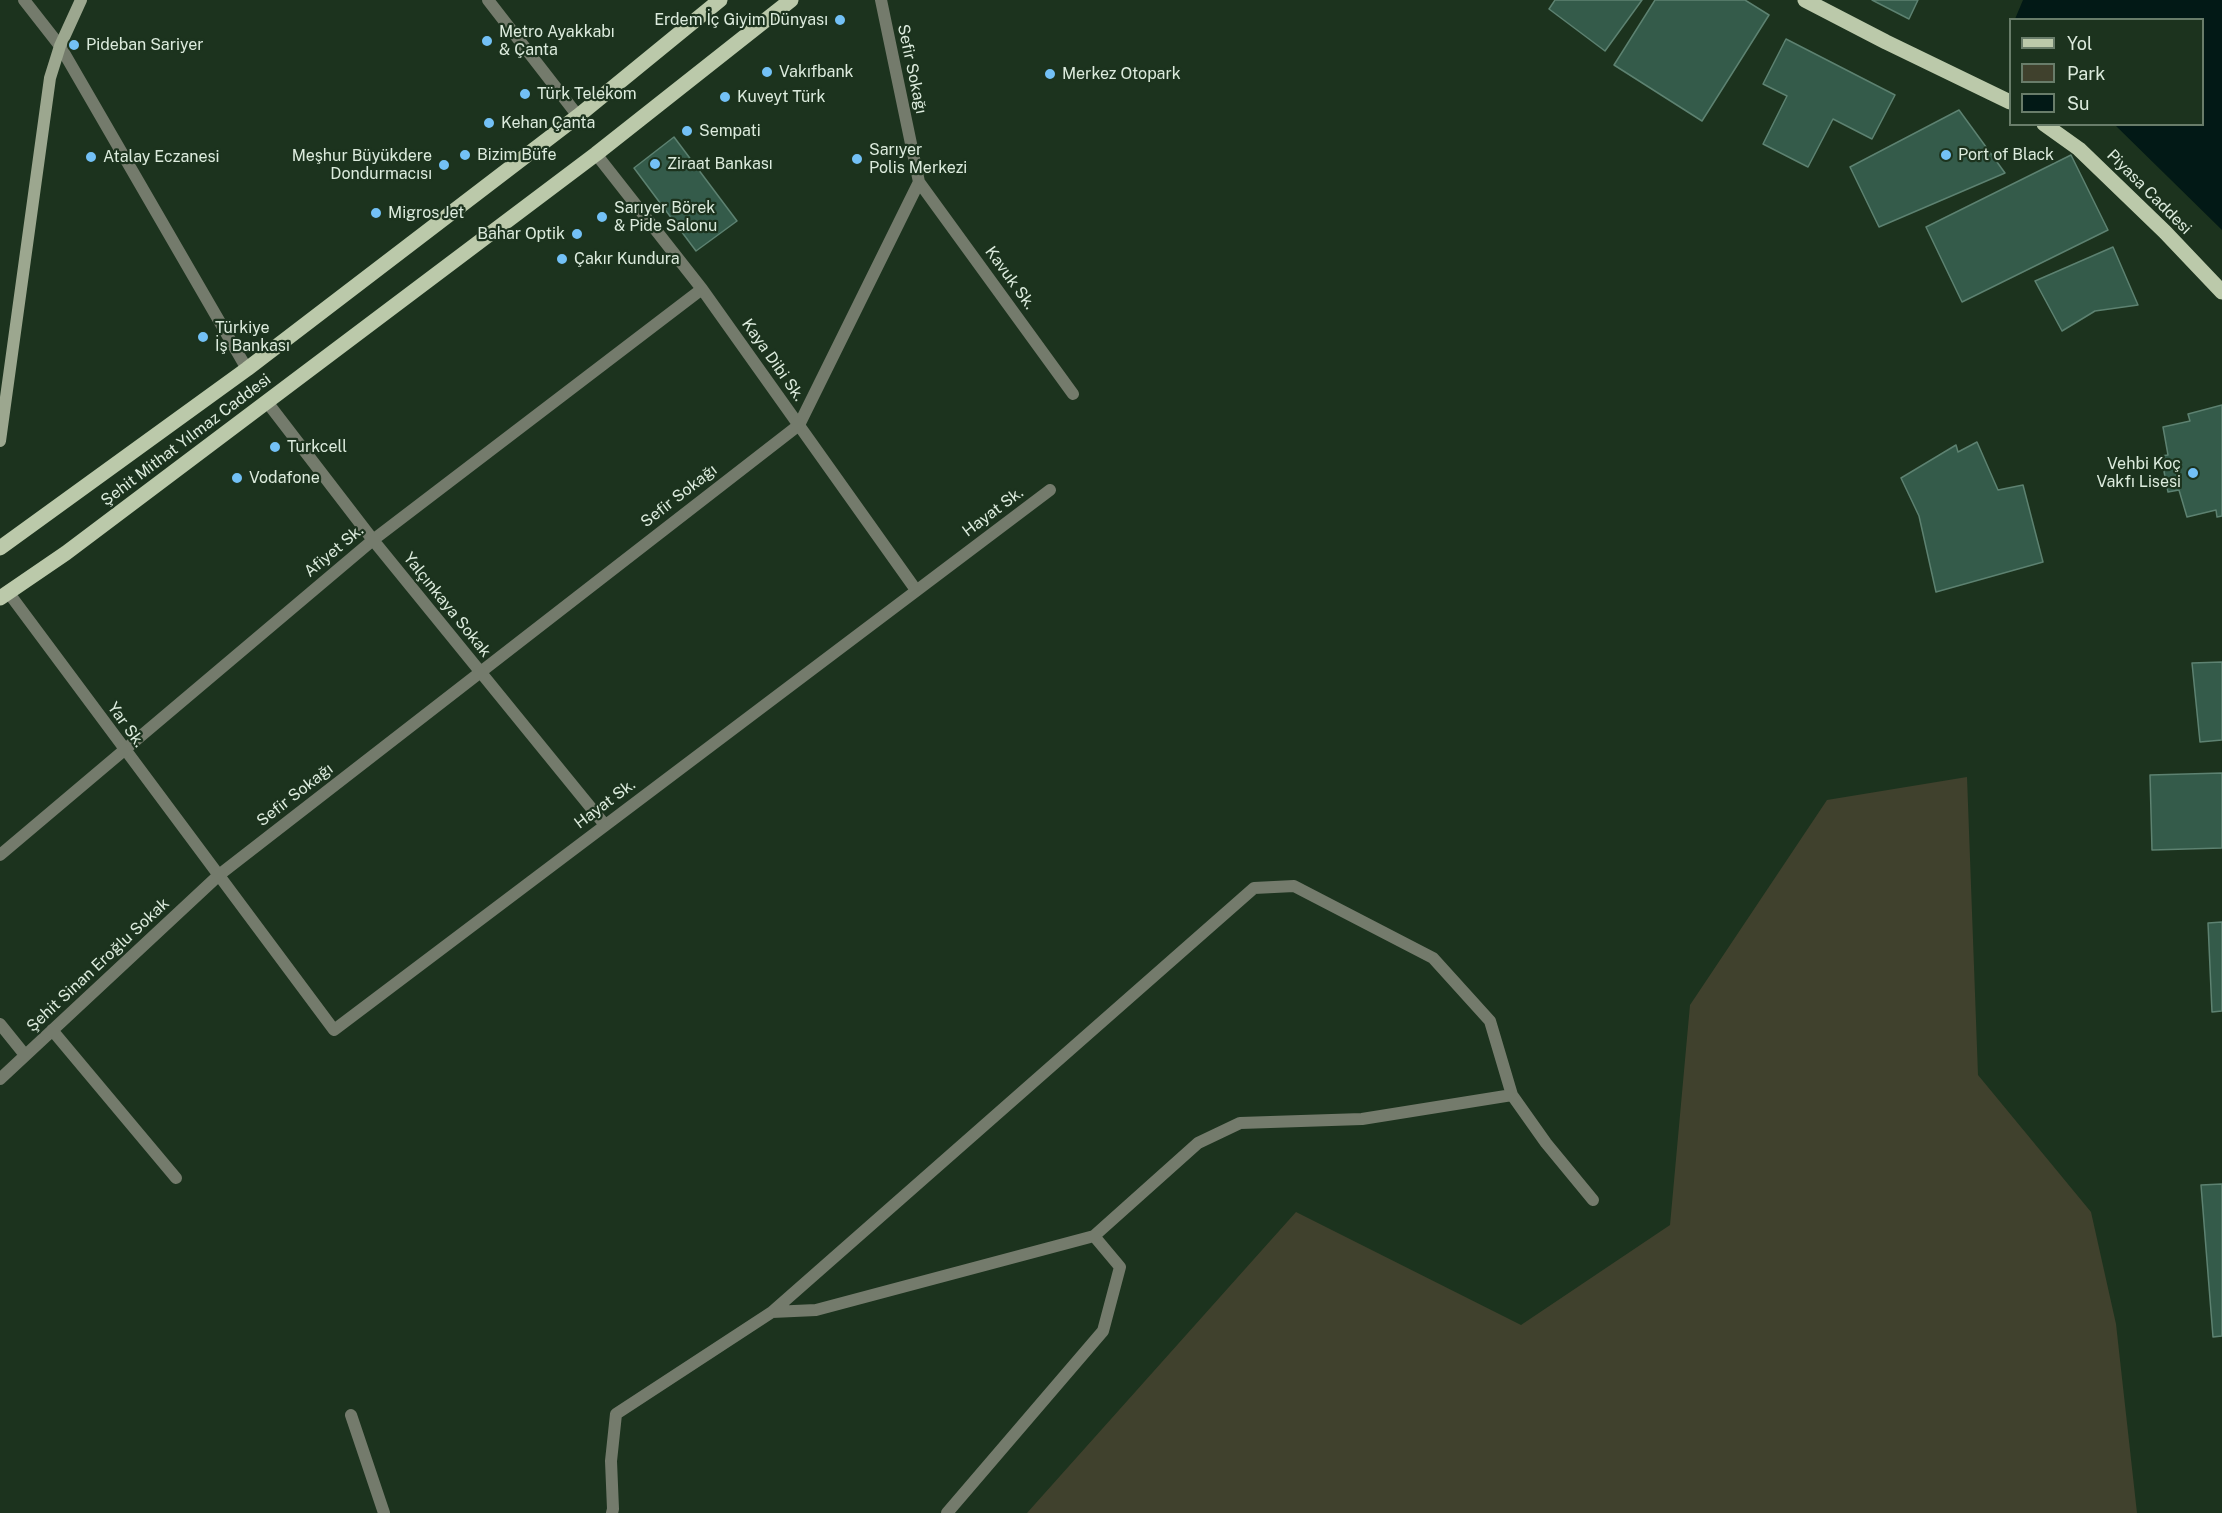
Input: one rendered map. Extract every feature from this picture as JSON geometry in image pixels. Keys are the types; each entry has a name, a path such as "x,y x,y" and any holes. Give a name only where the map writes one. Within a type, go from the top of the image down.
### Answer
{"main road":[{"path":"0,441 51,78 60,46 81,0"},
{"name":"Şehit Mithat Yılmaz Caddesi","path":"0,548 247,369 578,116 720,0"},
{"name":"Şehit Mithat Yılmaz Caddesi","path":"3,591 66,553 596,154 791,0"},
{"path":"1805,0 2009,102"},
{"name":"Piyasa Caddesi","path":"2046,126 2079,149 2165,232 2222,292"}],"street":[{"path":"24,0 60,46 247,369"},
{"path":"488,0 578,116"},
{"name":"Sefir Sokağı","path":"219,875 799,425 919,182 881,0"},
{"name":"Kaya Dibi Sk.","path":"596,154 702,289 916,590"},
{"name":"Kavuk Sk.","path":"919,182 1073,394"},
{"name":"Afiyet Sk.","path":"0,855 373,540 702,289"},
{"name":"Yalçınkaya Sokak","path":"267,402 373,540 605,825"},
{"name":"Hayat Sk.","path":"219,875 334,1030 1050,490"},
{"name":"Yar Sk.","path":"3,591 219,875"},
{"name":"Şehit Sinan Eroğlu Sokak","path":"0,1078 219,875"},
{"path":"612,1513 614,1509 611,1461 616,1414 772,1312 1254,888 1294,886 1433,958 1490,1021 1512,1095 1546,1143 1593,1200"},
{"path":"0,1024 25,1055"},
{"path":"52,1030 176,1178"},
{"path":"772,1312 816,1310 1094,1236 1198,1143 1240,1123 1362,1119 1512,1095"},
{"path":"947,1513 1103,1331 1120,1267 1094,1236"},
{"path":"351,1415 384,1513"}],"green space":[{"path":"1967,777 1978,1075 2091,1212 2116,1324 2137,1513 1027,1513 1296,1212 1521,1325 1670,1225 1690,1005 1827,800"}],"water":[{"path":"2023,0 2222,0 2222,230 2116,126 2204,126 2204,18 2015,18"}],"building":[{"path":"1555,0 1642,0 1605,51 1549,9"},
{"path":"1655,0 1745,0 1769,15 1702,121 1614,65"},
{"path":"1872,0 1918,0 1909,19"},
{"path":"1786,39 1895,95 1872,139 1833,119 1808,167 1763,144 1787,96 1763,84"},
{"path":"1959,110 2005,173 1879,227 1850,167"},
{"path":"674,137 737,221 696,251 634,168"},
{"path":"2071,155 2108,230 1962,302 1926,227"},
{"path":"2113,247 2138,305 2095,311 2062,331 2035,281"},
{"name":"Vehbi Koç Vakfı Lisesi","path":"2222,405 2222,516 2217,517 2216,510 2187,517 2179,490 2168,492 2161,456 2168,455 2163,427 2190,421 2188,414"},
{"path":"1977,442 1998,490 2023,485 2043,562 1936,592 1919,516 1901,478 1956,445 1958,452"},
{"path":"2222,662 2222,740 2200,742 2192,663"},
{"path":"2222,773 2222,848 2152,850 2150,775"},
{"path":"2222,922 2222,1011 2212,1012 2208,923"},
{"path":"2222,1184 2222,1336 2213,1337 2201,1185"}],"place":[{"name":"Erdem İç Giyim Dünyası","path":"840,20"},
{"name":"Metro Ayakkabı & Çanta","path":"487,41"},
{"name":"Pideban Sariyer","path":"74,45"},
{"name":"Vakıfbank","path":"767,72"},
{"name":"Merkez Otopark","path":"1050,74"},
{"name":"Türk Telekom","path":"525,94"},
{"name":"Kuveyt Türk","path":"725,97"},
{"name":"Kehan Çanta","path":"489,123"},
{"name":"Sempati","path":"687,131"},
{"name":"Bizim Büfe","path":"465,155"},
{"name":"Port of Black","path":"1946,155"},
{"name":"Atalay Eczanesi","path":"91,157"},
{"name":"Sarıyer Polis Merkezi","path":"857,159"},
{"name":"Ziraat Bankası","path":"655,164"},
{"name":"Meşhur Büyükdere Dondurmacısı","path":"444,165"},
{"name":"Migros Jet","path":"376,213"},
{"name":"Sarıyer Börek & Pide Salonu","path":"602,217"},
{"name":"Bahar Optik","path":"577,234"},
{"name":"Çakır Kundura","path":"562,259"},
{"name":"Türkiye İş Bankası","path":"203,337"},
{"name":"Turkcell","path":"275,447"},
{"name":"Vehbi Koç Vakfı Lisesi","path":"2193,473"},
{"name":"Vodafone","path":"237,478"}]}
